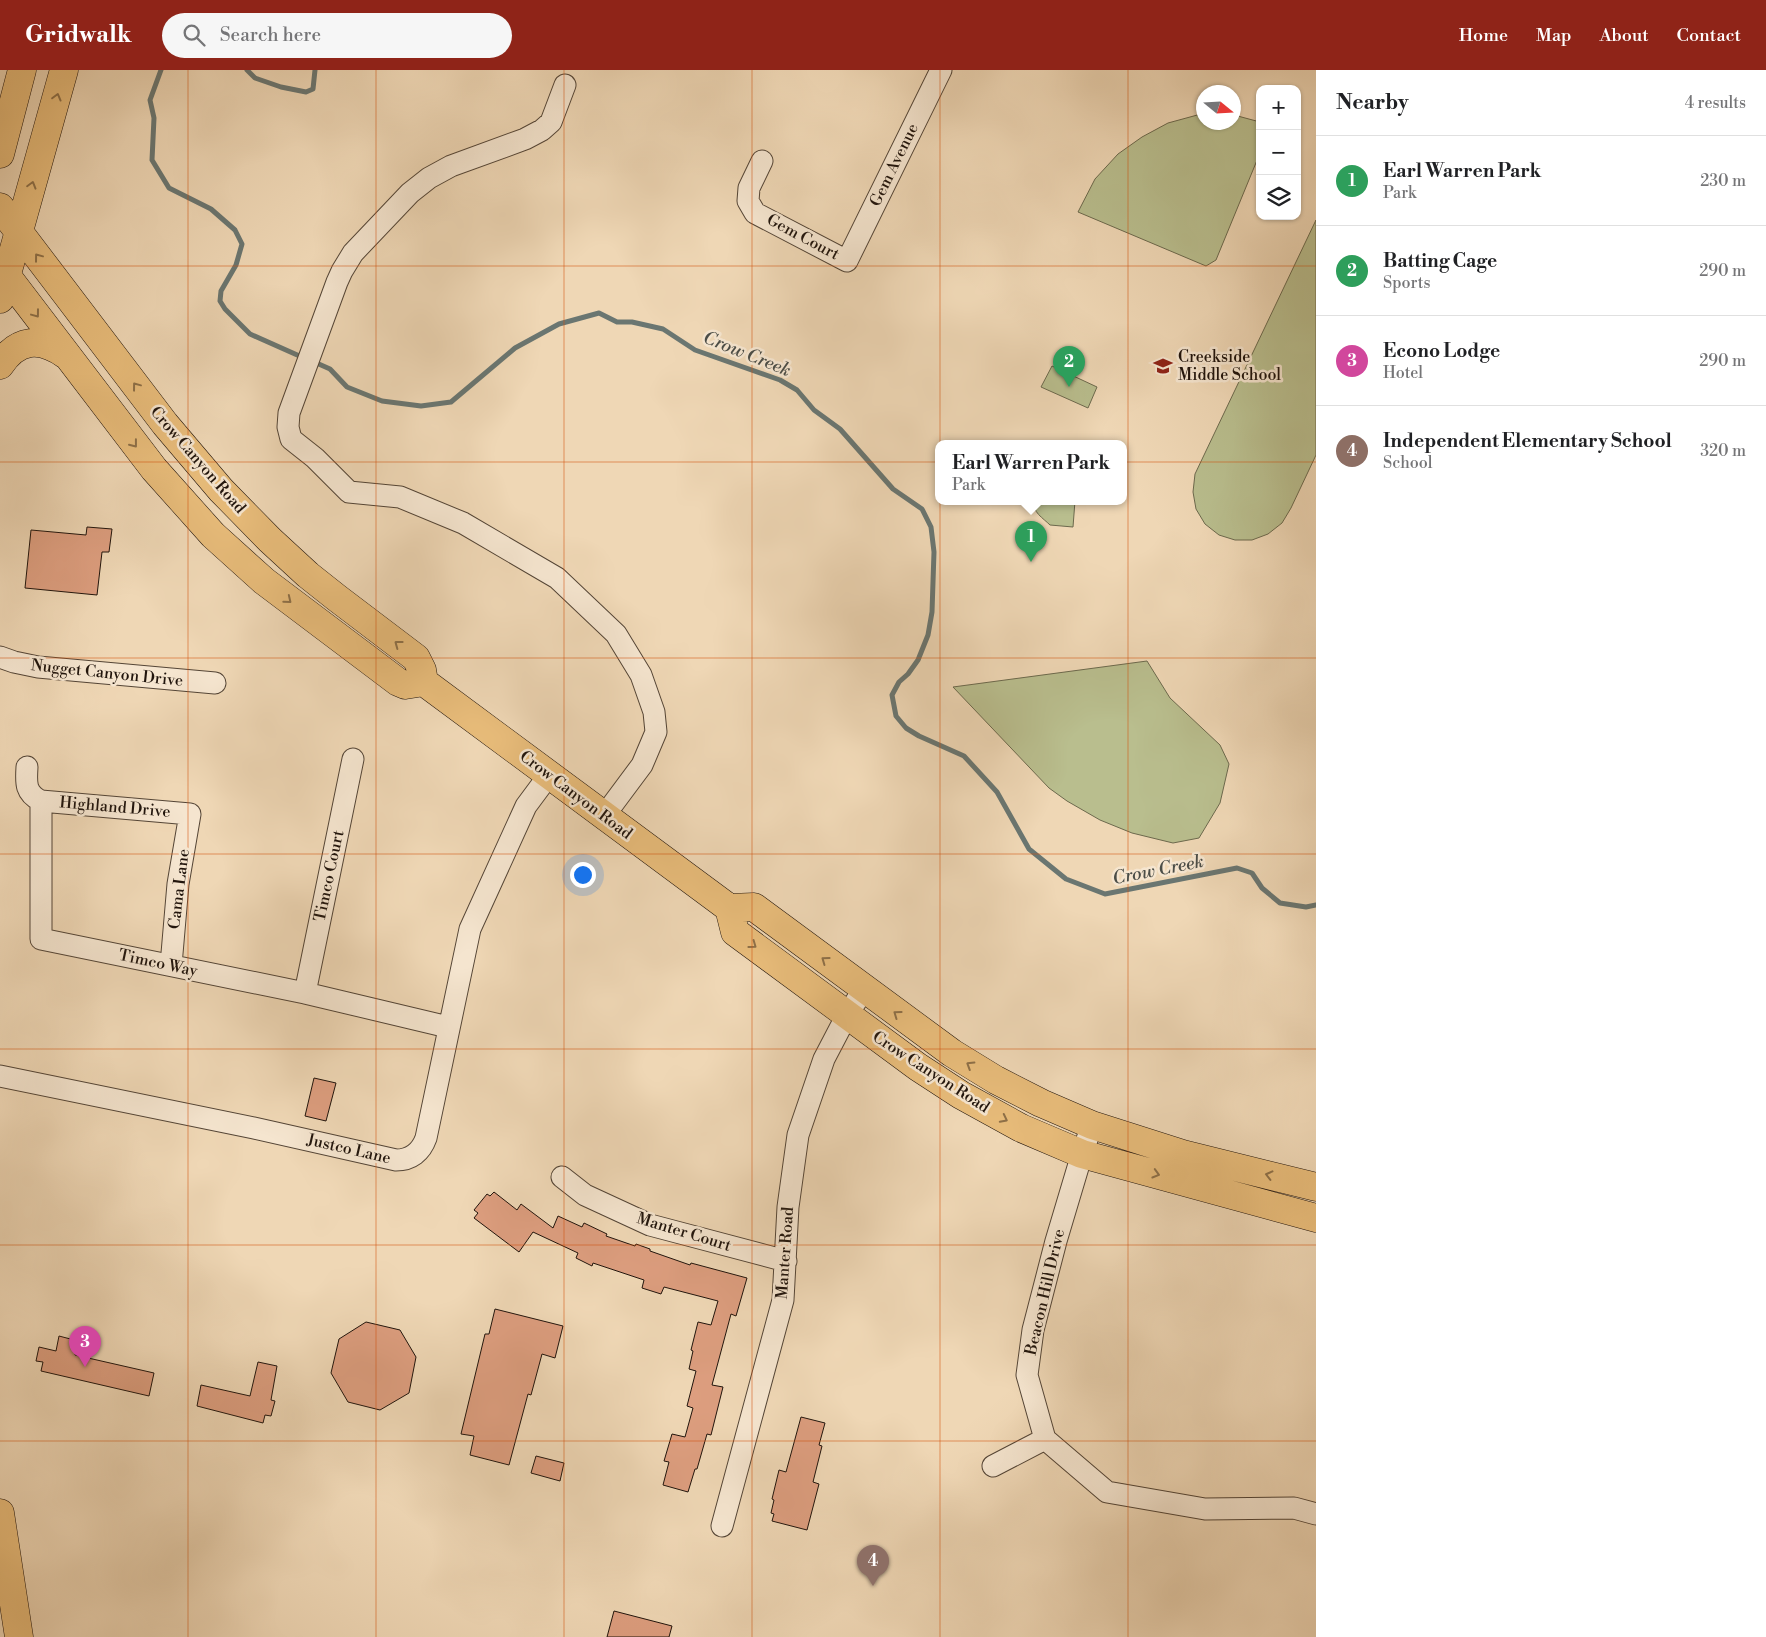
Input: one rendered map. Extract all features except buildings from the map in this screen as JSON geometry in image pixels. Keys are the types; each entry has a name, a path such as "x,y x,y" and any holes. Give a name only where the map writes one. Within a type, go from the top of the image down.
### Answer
{"main road":[{"path":"64,70 19,232 2,280 68,357 154,469 225,547 294,605 398,682 405,685 424,682"},
{"path":"0,110 21,76"},
{"path":"0,154 21,76"},
{"name":"Crow Canyon Road","path":"0,207 165,424 209,478 264,534 308,575 416,658 422,670 424,682 548,775 729,908 754,908 931,1038 981,1071 1041,1103 1092,1125 1183,1154 1316,1187"},
{"path":"0,365 16,348 36,342 52,346 68,357"},
{"name":"Crow Canyon Road","path":"729,908 735,932 918,1067 961,1095 1021,1128 1082,1154 1316,1218"},
{"path":"0,1513 19,1637"}],"street":[{"name":"Gem Avenue","path":"847,261 941,70"},
{"path":"565,84 551,122 542,130 524,139 439,172 410,193 348,261 337,282 292,403 288,427 291,439 316,458 349,492 400,497 463,523 557,578 616,634 641,675 654,712 656,732 642,765 604,816"},
{"name":"Gem Court","path":"762,161 748,188 748,201 755,213 847,261"},
{"name":"Nugget Canyon Drive","path":"0,657 38,667 215,683"},
{"name":"Timco Court","path":"305,993 354,759"},
{"path":"27,767 27,788 32,795 41,801"},
{"name":"Justco Lane","path":"0,1076 403,1160 414,1156 424,1143 467,939 477,912 526,806 548,775"},
{"name":"Timco Way","path":"41,801 41,938 305,993 448,1026"},
{"name":"Highland Drive","path":"41,801 190,814"},
{"name":"Cama Lane","path":"170,965 178,884 190,814"},
{"name":"Manter Road","path":"722,1526 783,1300 788,1207 798,1135 824,1058 846,1015 864,989"},
{"name":"Beacon Hill Drive","path":"1045,1439 1027,1375 1033,1330 1056,1241 1092,1125"},
{"name":"Manter Court","path":"562,1177 585,1196 650,1225 786,1261"},
{"path":"993,1466 1045,1439 1107,1492 1205,1509 1294,1508 1316,1514"}],"green space":[{"path":"1196,115 1196,130 1241,130 1241,117 1256,121 1256,163 1216,260 1206,266 1078,212 1095,179 1118,154 1142,137 1168,123"},
{"path":"1316,220 1316,455 1282,523 1268,534 1252,540 1235,540 1219,535 1205,524 1196,509 1193,492 1195,474"},
{"path":"1052,366 1097,387 1088,408 1041,387"},
{"path":"1034,505 1075,505 1073,527 1050,525 1036,512"},
{"path":"1147,661 1170,698 1220,745 1229,764 1220,803 1199,838 1173,843 1132,833 1100,820 1067,801 1049,788 953,687"}],"waterway":[{"name":"Crow Creek","path":"161,70 150,100 154,118 152,160 169,188 211,209 235,230 242,244 236,265 221,291 220,301 225,309 250,334 304,358"},
{"name":"Crow Creek","path":"247,70 255,78 281,87 306,92 313,89 315,70"},
{"name":"Crow Creek","path":"312,361 330,369 347,387 382,401 421,406 451,402 515,348 559,324 599,313 617,322 632,322 663,329 695,350 780,380 797,390 814,410 840,429 893,489 922,509 931,527 934,552 932,612 928,635 918,660 908,674 899,682 892,695 896,716 906,728 919,736 964,756 997,792 1029,849 1066,879 1105,894 1237,868 1252,873 1262,888 1280,903 1306,907 1316,905"}],"place":[{"name":"Creekside Middle School","path":"1163,366"},
{"name":"Batting Cage","path":"1069,387"},
{"name":"Earl Warren Park","path":"1031,562"},
{"name":"Econo Lodge","path":"85,1367"},
{"name":"Independent Elementary School","path":"873,1586"}]}
